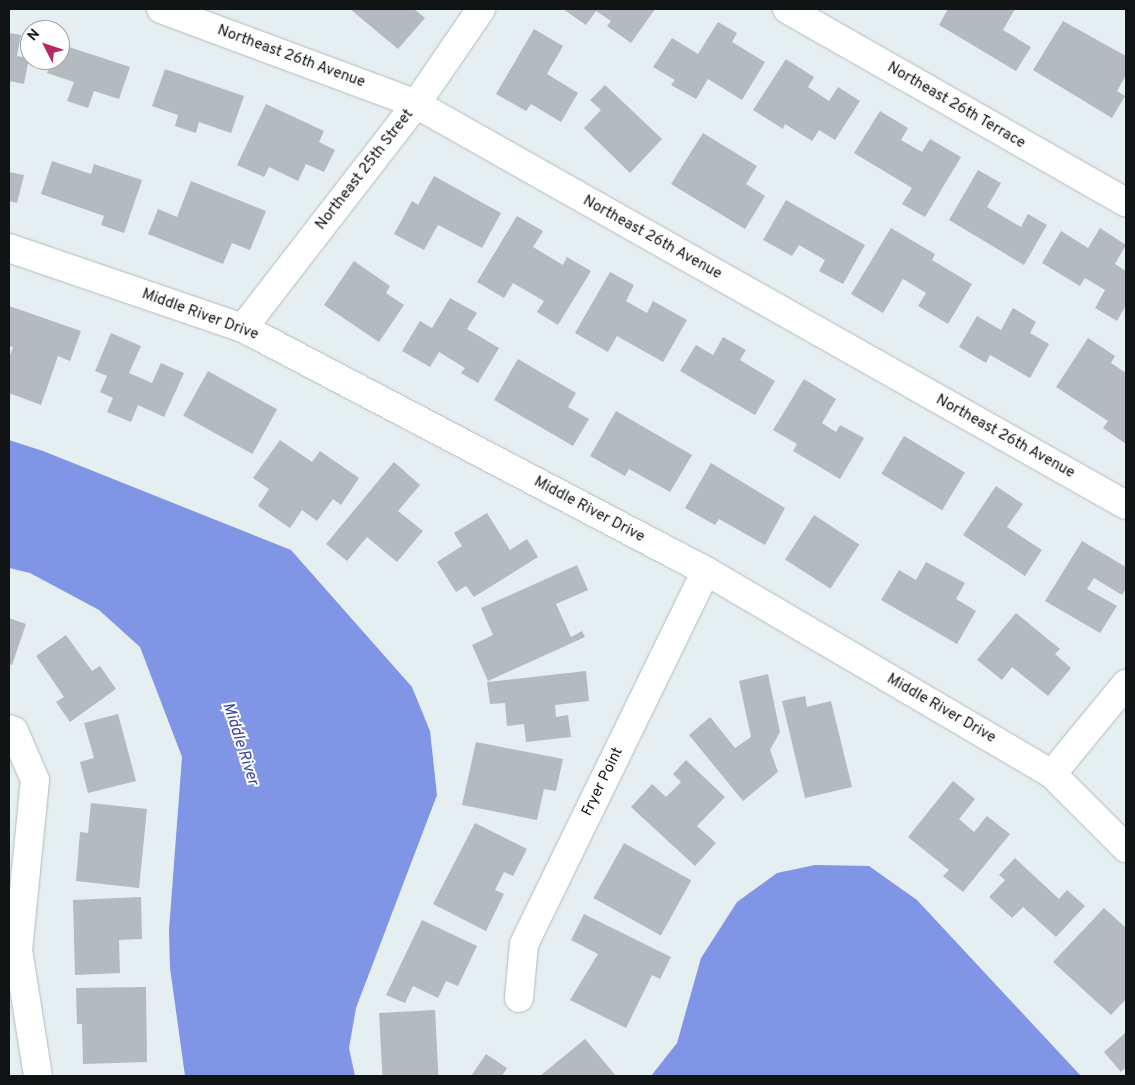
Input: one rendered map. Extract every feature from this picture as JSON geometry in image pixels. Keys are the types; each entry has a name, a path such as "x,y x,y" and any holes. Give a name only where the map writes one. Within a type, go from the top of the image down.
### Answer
{"street":[{"name":"Northeast 26th Avenue","path":"161,9 416,104 1126,505"},
{"name":"Northeast 25th Street","path":"243,328 416,104 481,9"},
{"name":"Northeast 26th Terrace","path":"787,9 1126,202"},
{"name":"Middle River Drive","path":"9,248 243,328 706,571 1052,774 1126,848"},
{"name":"Fryer Point","path":"519,998 524,944 706,571"},
{"path":"1052,774 1126,684"},
{"path":"9,729 14,731 35,780 18,950 38,1076"}],"water":[{"name":"Middle River","path":"9,440 43,451 291,550 412,687 430,731 437,795 356,1008 349,1048 355,1076 185,1076 170,968 169,930 182,757 140,647 99,610 30,573 9,568"},
{"path":"815,865 869,866 917,900 1081,1076 651,1076 677,1043 701,958 737,902 777,873"}],"building":[{"path":"350,9 414,9 425,18 398,49"},
{"path":"563,9 655,9 631,43 607,26 611,21 596,11 586,25"},
{"path":"948,9 1015,9 1003,30 1031,47 1016,71 939,25"},
{"path":"1063,21 1126,56 1126,75 1117,91 1125,96 1112,118 1033,70"},
{"path":"718,22 737,33 732,42 765,62 742,100 708,79 696,99 671,85 675,80 653,67 672,38 698,54"},
{"path":"534,29 563,46 547,74 578,93 561,122 531,104 526,111 496,94"},
{"path":"9,33 20,35 17,56 20,56 20,70 27,70 24,84 9,81"},
{"path":"70,47 130,67 119,99 94,91 88,108 67,101 74,82 47,73 48,70 70,70"},
{"path":"786,59 814,77 808,87 829,101 838,87 860,101 835,140 819,130 812,141 785,124 783,129 753,110"},
{"path":"165,69 244,96 231,133 199,122 196,133 175,126 178,115 152,106"},
{"path":"605,85 662,139 630,173 584,128 601,110 590,100"},
{"path":"266,104 324,131 319,142 335,150 324,172 306,164 298,181 269,167 264,177 237,165"},
{"path":"880,111 908,128 901,140 922,152 930,139 961,157 925,217 902,204 912,188 854,153"},
{"path":"703,133 757,166 746,184 765,196 745,229 671,184"},
{"path":"52,161 91,174 94,164 142,180 124,233 101,225 104,216 41,194"},
{"path":"978,170 1001,183 987,207 1021,227 1028,214 1047,225 1024,265 949,220"},
{"path":"9,172 24,175 17,203 9,201"},
{"path":"434,176 501,213 482,248 438,225 424,250 394,234 412,201 418,205"},
{"path":"191,181 266,211 250,250 232,243 223,264 148,234 158,209 177,217"},
{"path":"786,200 865,245 843,284 819,271 825,260 799,245 792,256 763,240"},
{"path":"517,216 543,231 533,247 563,265 567,257 591,271 558,325 537,312 544,301 513,283 504,298 477,282"},
{"path":"891,228 935,254 932,260 972,284 948,324 918,306 926,293 903,279 883,313 851,294"},
{"path":"1100,228 1126,245 1115,264 1126,271 1126,305 1117,321 1095,308 1105,290 1085,278 1080,286 1042,263 1061,231 1088,248"},
{"path":"354,261 390,286 386,293 404,305 379,342 324,305"},
{"path":"610,272 634,285 626,301 647,313 653,301 687,320 663,362 617,336 608,352 575,333"},
{"path":"450,298 477,313 467,329 499,348 478,383 461,373 465,368 439,352 430,367 402,351 420,321 432,328"},
{"path":"9,306 81,331 70,361 58,356 41,405 9,393 9,358 13,347 9,346"},
{"path":"1013,308 1036,322 1030,333 1049,344 1030,378 990,355 986,363 959,347 977,316 1001,330"},
{"path":"111,333 141,346 129,373 152,383 161,363 184,373 164,417 138,405 131,422 107,412 113,398 100,392 107,376 95,371"},
{"path":"723,337 746,350 740,360 775,381 755,415 680,371 696,345 713,355"},
{"path":"1088,338 1115,356 1111,363 1126,373 1126,444 1103,428 1108,421 1056,387"},
{"path":"518,359 576,393 568,407 589,419 573,446 494,400"},
{"path":"208,371 277,409 252,454 183,416"},
{"path":"804,379 836,399 822,423 836,432 840,425 864,438 840,479 793,451 797,444 773,430"},
{"path":"616,411 692,455 670,492 629,469 625,476 590,456"},
{"path":"904,436 965,473 942,510 881,474"},
{"path":"280,440 312,462 320,451 359,478 341,505 333,499 317,521 302,510 290,528 258,506 269,489 253,478"},
{"path":"394,462 420,485 398,511 423,531 397,562 367,537 347,561 326,544"},
{"path":"711,463 785,508 765,545 719,519 715,525 685,508"},
{"path":"996,486 1023,504 1007,527 1042,550 1025,576 963,535"},
{"path":"487,513 510,550 527,539 538,557 474,597 466,586 456,592 437,562 462,546 454,533"},
{"path":"814,515 859,544 830,589 785,559"},
{"path":"1082,541 1126,567 1126,588 1122,595 1094,578 1087,589 1117,606 1100,633 1045,601"},
{"path":"926,562 965,583 956,599 976,611 957,644 881,600 899,570 916,580"},
{"path":"577,565 588,590 556,604 571,637 582,631 585,637 488,681 472,645 493,635 481,608"},
{"path":"1016,613 1060,649 1055,654 1071,668 1048,696 1012,667 1002,680 977,660"},
{"path":"9,618 26,624 12,665 9,664"},
{"path":"66,635 92,671 100,666 116,689 70,722 56,702 64,697 36,656"},
{"path":"586,671 589,701 555,705 556,717 568,715 571,737 526,742 524,724 507,726 505,703 490,704 487,682"},
{"path":"768,674 780,732 770,750 778,772 743,801 689,735 710,717 735,748 751,737 739,681"},
{"path":"805,696 807,707 831,701 852,787 805,798 782,701"},
{"path":"118,714 136,781 88,793 80,762 94,758 84,723"},
{"path":"476,742 563,759 556,791 544,789 537,820 462,805"},
{"path":"686,760 725,797 697,826 716,843 695,866 631,807 652,784 666,797 681,782 673,774"},
{"path":"953,781 975,799 959,819 974,832 987,816 1010,834 963,892 943,876 949,870 908,837"},
{"path":"91,803 147,809 139,888 76,881 80,832 88,833"},
{"path":"475,823 527,849 513,876 504,872 495,890 504,894 486,931 433,904"},
{"path":"624,843 691,880 661,935 593,898"},
{"path":"1015,858 1059,899 1067,890 1085,906 1056,937 1023,907 1012,918 989,897 1005,880 999,875"},
{"path":"141,897 142,939 119,940 120,973 75,975 73,900"},
{"path":"1104,908 1126,928 1126,999 1111,1015 1053,962"},
{"path":"584,914 671,957 660,979 652,975 626,1028 570,1000 598,954 571,940"},
{"path":"422,920 477,946 458,986 446,981 438,998 413,986 405,1003 386,995"},
{"path":"146,987 147,1062 83,1064 82,1024 77,1024 76,988"},
{"path":"435,1010 438,1076 382,1076 379,1013"},
{"path":"1126,1032 1126,1067 1121,1072 1104,1052"},
{"path":"585,1039 616,1076 540,1076"},
{"path":"486,1054 507,1068 502,1076 471,1076"}]}
